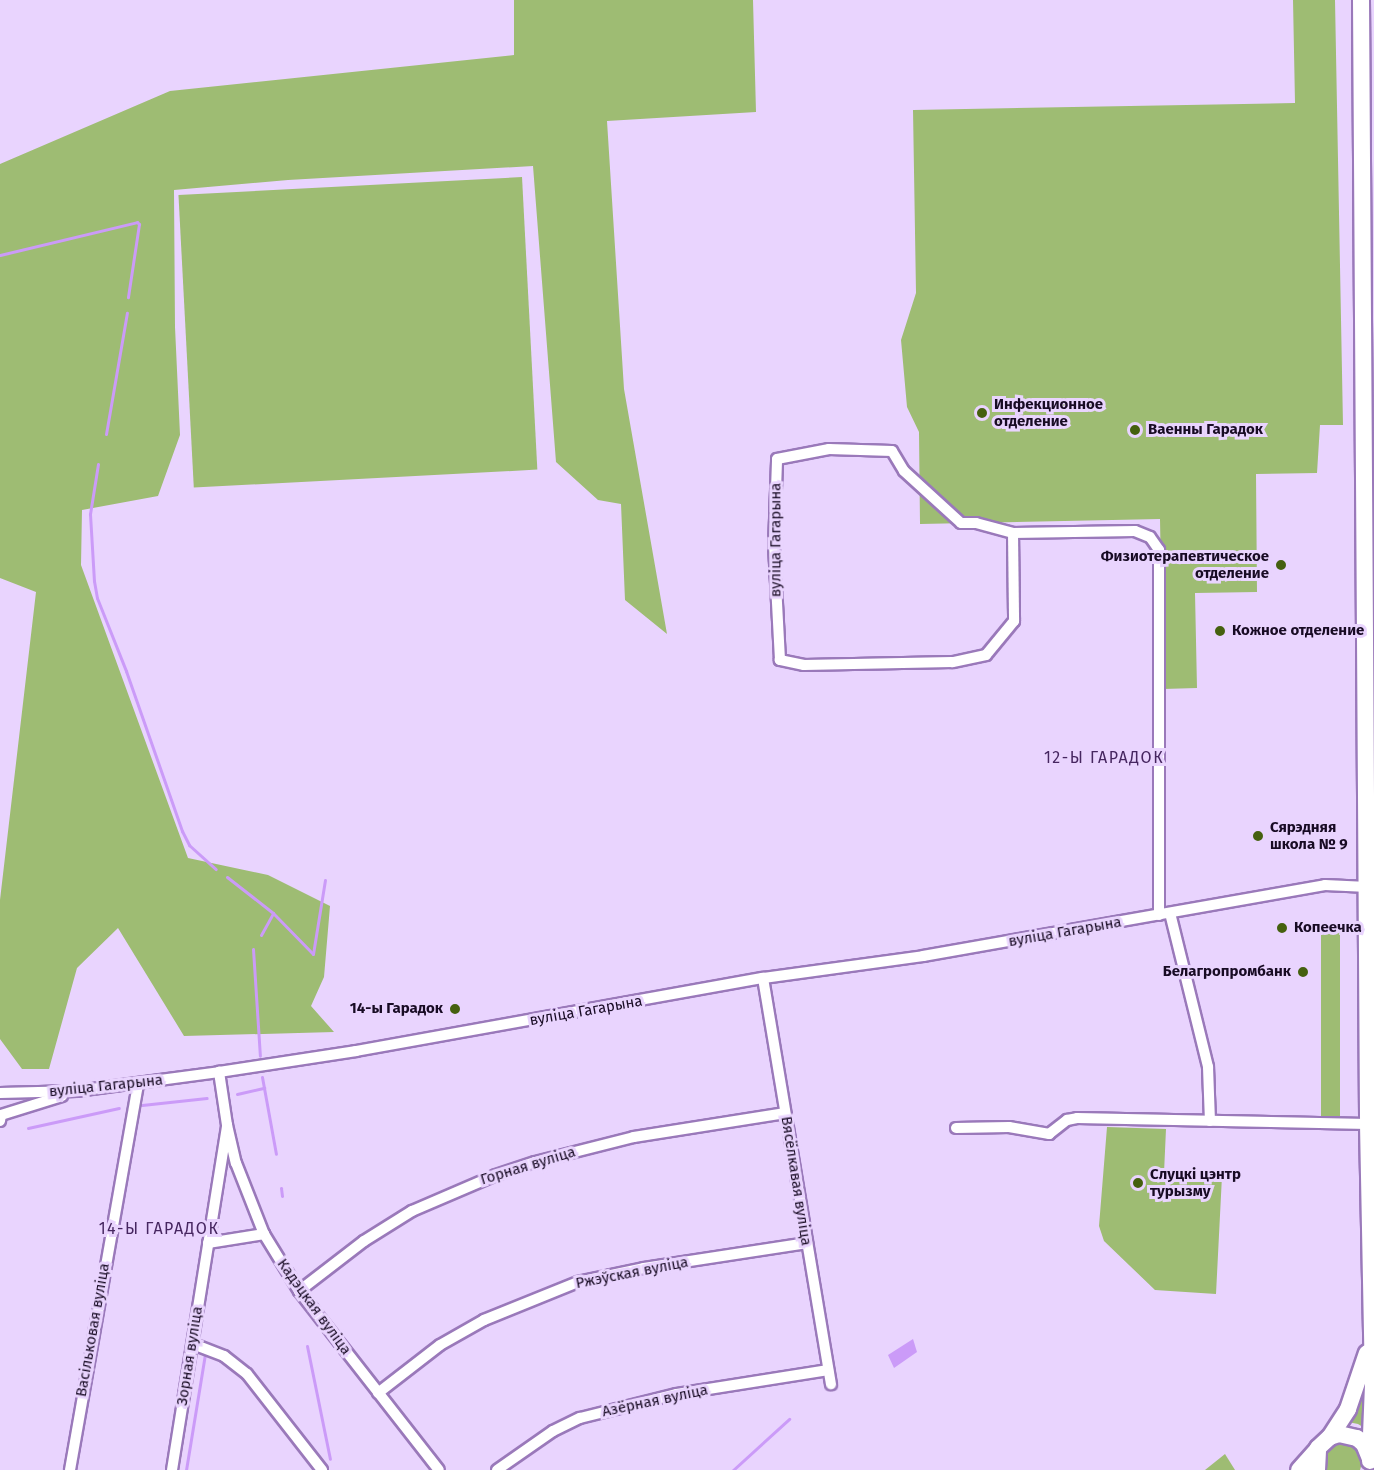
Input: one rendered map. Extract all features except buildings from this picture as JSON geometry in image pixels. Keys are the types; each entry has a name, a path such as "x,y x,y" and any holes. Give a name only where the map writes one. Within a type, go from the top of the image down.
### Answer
{"main road":[{"path":"1361,0 1371,1093 1368,1124 1372,1247 1369,1466"},
{"path":"1299,1470 1324,1443 1347,1409 1369,1384"},
{"path":"1324,1443 1348,1434 1357,1438 1368,1452 1369,1466"},
{"path":"1317,1470 1324,1443"}],"street":[{"name":"вуліца Гагарына","path":"829,449 892,451 904,471 961,523 976,522 1013,533 1014,621 986,655 940,662 804,665 780,660 774,547 777,459 829,449"},
{"path":"1013,533 1136,531 1150,537 1160,550 1165,914 1208,1067 1210,1121"},
{"name":"вуліца Гагарына","path":"0,1094 77,1091 219,1072 368,1049 763,978 923,956 1325,885 1368,887"},
{"name":"Вясёлкавая вуліца","path":"763,978 831,1384"},
{"name":"Зорная вуліца","path":"172,1470 227,1125 219,1072"},
{"name":"Васільковая вуліца","path":"70,1470 138,1083"},
{"path":"0,1121 1,1115 77,1091"},
{"name":"Горная вуліца","path":"299,1291 364,1241 412,1211 496,1175 535,1162 634,1137 785,1113"},
{"path":"956,1128 1009,1127 1049,1134 1067,1120 1077,1118 1368,1124"},
{"name":"Кадэцкая вуліца","path":"227,1125 236,1163 264,1234 299,1291 439,1470"},
{"path":"208,1243 264,1234"},
{"name":"Ржэўская вуліца","path":"378,1393 440,1346 484,1320 568,1286 644,1268 807,1244"},
{"path":"193,1344 224,1356 247,1374 322,1470"},
{"name":"Азёрная вуліца","path":"497,1470 553,1431 589,1416 677,1394 828,1370"}],"green space":[{"path":"514,0 753,0 756,112 607,121 624,389 667,634 625,600 621,504 598,500 556,462 533,166 288,180 174,190 175,327 180,435 158,496 82,510 81,565 188,858 268,875 330,906 324,977 311,1006 334,1032 184,1036 118,928 77,968 49,1069 22,1069 0,1039 0,900 36,592 0,578 0,164 170,91 514,55"},
{"path":"1293,0 1335,0 1343,425 1320,425 1317,473 1256,474 1257,592 1195,593 1197,688 1163,689 1160,519 920,524 919,432 907,407 901,340 916,293 913,110 1295,103"},
{"path":"522,177 537,470 194,488 178,195"},
{"path":"1321,923 1340,923 1340,1116 1321,1116"},
{"path":"1107,1127 1166,1129 1164,1173 1222,1176 1216,1294 1155,1290 1104,1241 1099,1226"},
{"path":"1366,1385 1366,1429 1358,1424 1343,1421"},
{"path":"1334,1441 1354,1442 1363,1460 1360,1470 1325,1470 1322,1456"},
{"path":"1225,1454 1235,1470 1205,1470"}],"shaded area":[{"path":"913,1339 917,1352 894,1368 888,1355"}],"waterway":[{"path":"0,255 137,222 139,224 128,297"},
{"path":"106,434 127,313"},
{"path":"98,464 90,514 97,598 126,671 182,831 189,845 216,869"},
{"path":"227,877 273,913"},
{"path":"261,935 273,913 313,954 325,880"},
{"path":"253,949 260,1056"},
{"path":"262,1077 276,1154"},
{"path":"237,1094 264,1088"},
{"path":"142,1105 207,1098"},
{"path":"28,1128 119,1108"},
{"path":"281,1188 282,1196"},
{"path":"307,1346 330,1459"},
{"path":"186,1470 205,1354"},
{"path":"733,1470 789,1419"}],"place":[{"name":"Инфекционное отделение","path":"982,413"},
{"name":"Ваенны Гарадок","path":"1135,430"},
{"name":"Физиотерапевтическое отделение","path":"1281,565"},
{"name":"Кожное отделение","path":"1220,631"},
{"name":"Сярэдняя школа № 9","path":"1258,836"},
{"name":"Копеечка","path":"1282,928"},
{"name":"Белагропромбанк","path":"1303,972"},
{"name":"14-ы Гарадок","path":"455,1009"},
{"name":"Слуцкі цэнтр турызму","path":"1138,1183"}],"district":[{"name":"12-Ы ГАРАДОК","path":"1104,758"},
{"name":"14-Ы ГАРАДОК","path":"159,1229"}]}
